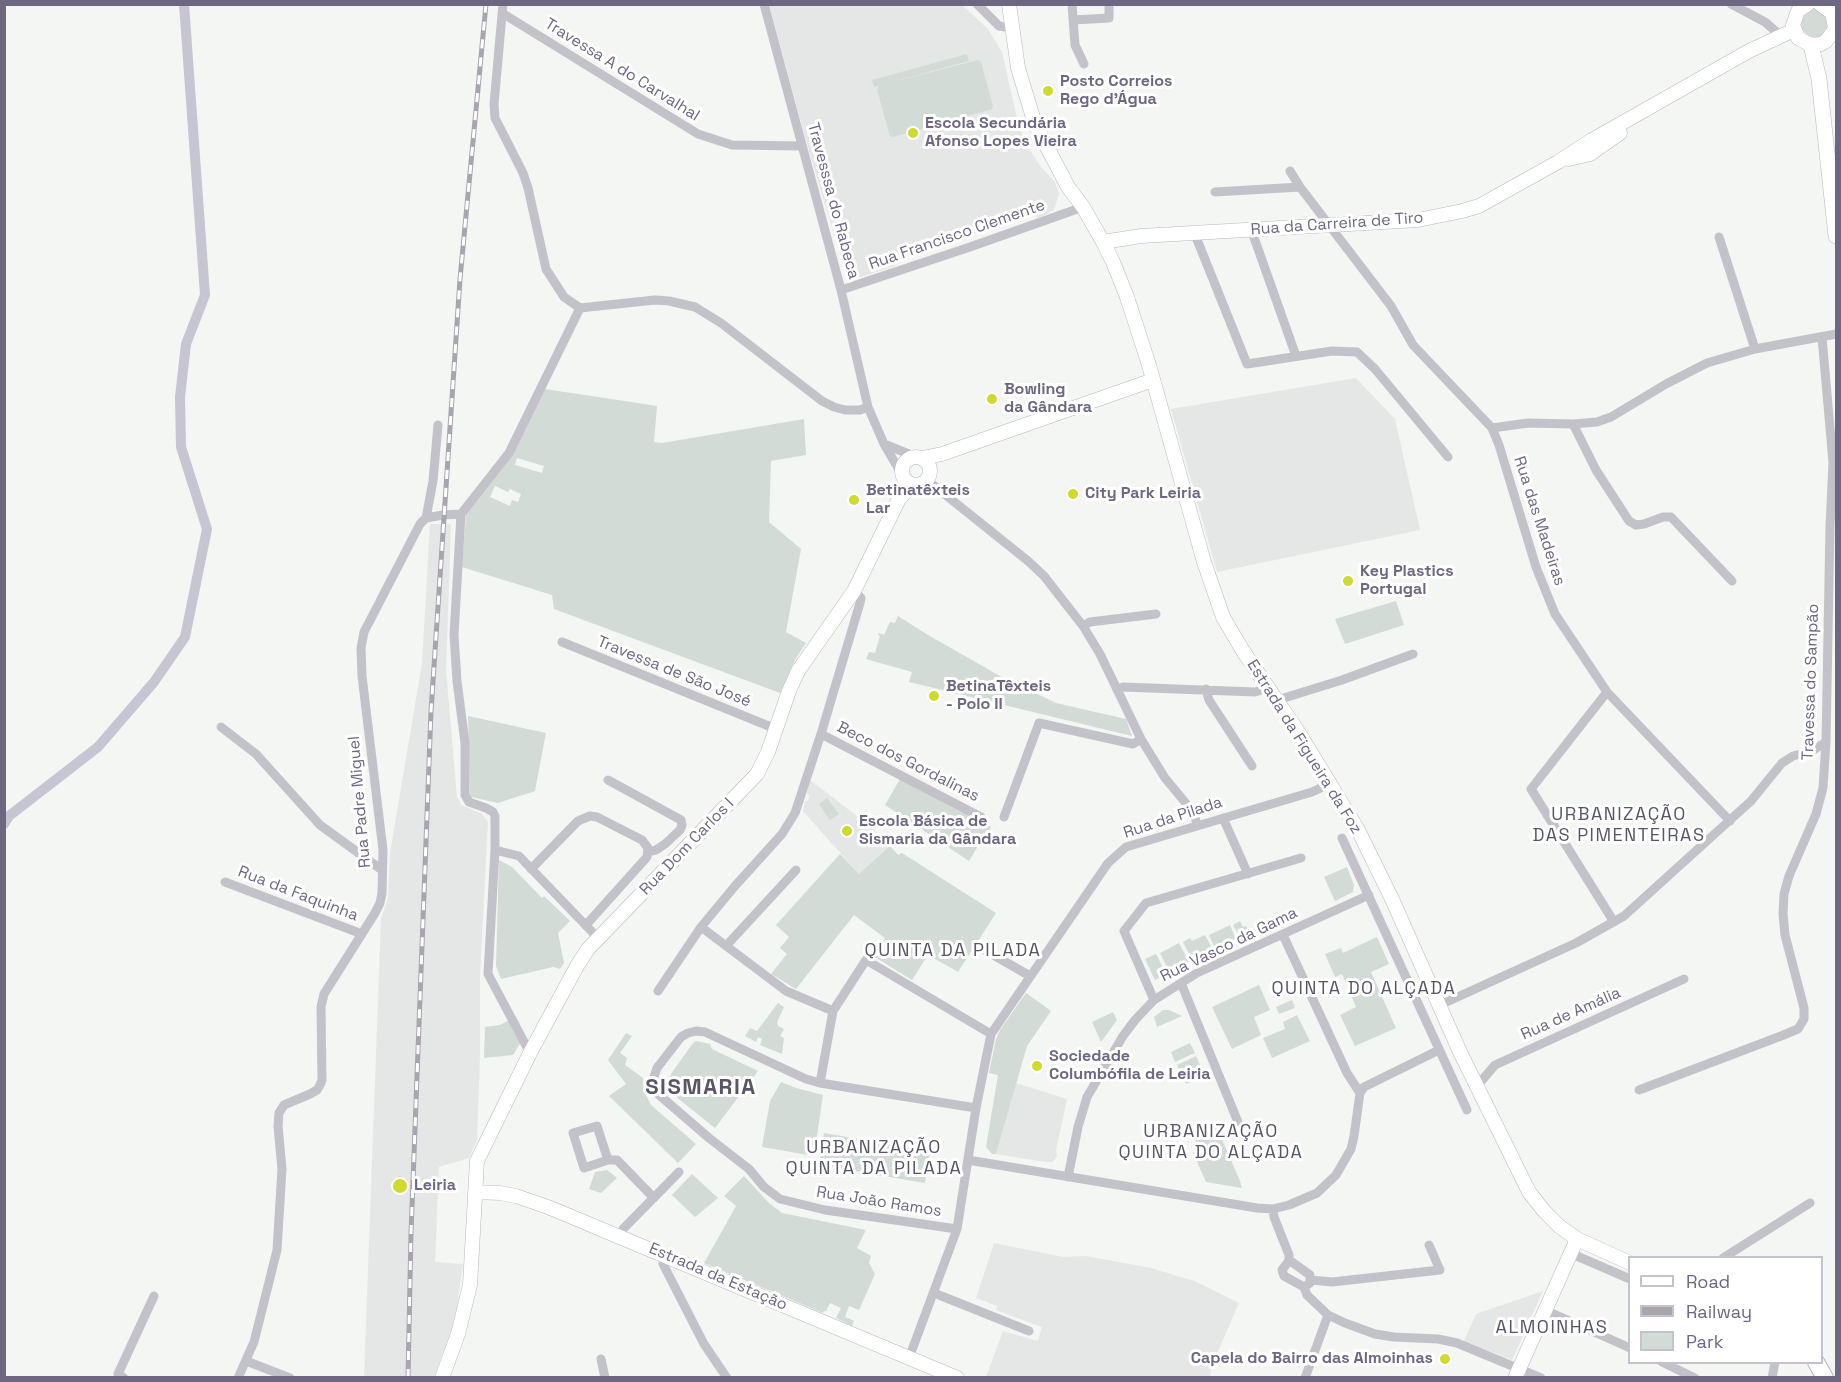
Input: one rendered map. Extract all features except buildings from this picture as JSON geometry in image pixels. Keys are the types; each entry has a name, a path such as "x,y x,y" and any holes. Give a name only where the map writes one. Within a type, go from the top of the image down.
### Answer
{"highway":[{"path":"1817,1364 1825,1377"}],"main road":[{"name":"Estrada da Figueira da Foz","path":"1010,4 1021,80 1035,124 1068,187 1083,207 1103,242 1127,297 1153,380 1204,562 1219,608 1232,635 1331,783 1358,830 1392,899 1450,1030 1529,1192 1559,1226 1577,1239 1628,1263"},
{"path":"1808,4 1795,15 1794,30 1802,41 1811,45 1826,41 1835,27 1834,18 1824,5"},
{"name":"Rua da Carreira de Tiro","path":"1103,242 1141,236 1194,232 1418,220 1462,212 1479,206 1558,162 1591,147 1634,117 1749,51 1794,30"},
{"path":"1811,45 1819,79 1836,236"},
{"path":"924,466 921,484 905,478 904,462 924,466 942,454 1153,380"},
{"name":"Rua Dom Carlos I","path":"442,1377 458,1334 471,1285 479,1156 530,1053 577,966 598,938 753,778 768,752 798,670 854,591 899,499 905,478"},
{"name":"Estrada da Estação","path":"475,1192 516,1196 548,1207 664,1254 948,1376"},
{"path":"1518,1373 1577,1239"}],"street":[{"name":"Travesssa do Rabeca","path":"764,4 841,290 868,407 884,444 905,478"},
{"path":"977,4 999,26 1012,28"},
{"path":"1072,4 1075,45 1084,64"},
{"path":"1074,20 1109,18 1109,4"},
{"path":"1731,4 1765,22 1781,36"},
{"name":"Travessa A do Carvalhal","path":"502,9 698,134 732,145 802,146"},
{"path":"502,9 494,104 495,118 523,173 546,269 564,297 580,308 655,300 694,307 722,323 834,407 845,410 860,410 868,407"},
{"name":"Rua das Madeiras","path":"1290,171 1391,306 1413,345 1492,428 1536,567 1555,614 1607,692 1730,821"},
{"path":"1215,192 1300,187"},
{"name":"Rua Francisco Clemente","path":"841,290 970,248 1083,207"},
{"path":"1251,229 1296,356"},
{"path":"1194,232 1247,364 1332,351 1357,352 1375,369 1448,457"},
{"path":"1719,237 1755,349"},
{"path":"530,1053 488,974 495,850 493,812 469,802 465,795 465,743 454,635 461,514 509,453 580,308"},
{"path":"1492,428 1528,423 1597,422 1611,417 1707,363 1755,349 1836,334"},
{"name":"Travessa do Sampão","path":"1639,1090 1798,1029 1804,1019 1804,1008 1785,935 1783,914 1784,894 1789,876 1816,814 1823,788 1833,462 1822,337"},
{"path":"1573,424 1596,470 1629,521 1636,525 1671,517 1732,581"},
{"path":"438,425 433,481 426,519 461,514"},
{"path":"884,444 924,466 1044,576 1083,626 1100,654 1141,739 1165,778 1194,813 1197,825"},
{"name":"Rua Padre Miguel","path":"238,1377 254,1342 277,1250 282,1168 279,1113 284,1105 310,1094 320,1085 322,1080 321,1007 324,994 380,903 383,850 363,686 361,648 367,626 420,524 426,519"},
{"path":"658,991 701,927 790,823 795,813 827,715 861,597 854,591"},
{"path":"843,608 855,617"},
{"path":"1083,626 1090,622 1156,614"},
{"name":"Travessa de São José","path":"561,642 776,729"},
{"path":"1278,702 1413,654"},
{"path":"1117,690 1124,687 1255,692 1268,688"},
{"path":"1206,689 1209,700 1252,766"},
{"path":"1607,692 1531,789 1614,922"},
{"path":"1004,817 1039,723 1133,744 1141,739"},
{"path":"221,727 256,754 320,825 382,870"},
{"name":"Beco dos Gordalinas","path":"821,734 981,817"},
{"path":"1440,1005 1576,943 1624,916 1751,801 1782,763 1793,756 1812,751 1826,742"},
{"path":"608,780 681,820 680,830 665,844 648,852"},
{"name":"Rua da Pilada","path":"909,1358 957,1229 976,1108 991,1034 1115,855 1126,847 1312,792 1331,783"},
{"path":"531,869 578,821 590,816 597,817 642,840 648,848 647,857 586,926"},
{"path":"1223,818 1248,873"},
{"path":"1342,838 1467,1110"},
{"path":"495,850 519,856 598,938"},
{"path":"1154,1000 1124,931 1146,903 1301,858"},
{"path":"726,946 796,870"},
{"name":"Rua da Faquinha","path":"225,882 362,934"},
{"name":"Rua Vasco da Gama","path":"1068,1177 1078,1127 1087,1097 1123,1036 1154,1000 1197,974 1369,895"},
{"path":"701,927 786,991 833,1011"},
{"path":"1282,934 1347,1073 1360,1093"},
{"path":"976,945 1030,976"},
{"path":"820,1083 833,1011 866,960 991,1034"},
{"name":"Rua de Amália","path":"1477,1086 1495,1065 1684,979"},
{"path":"1181,983 1238,1122"},
{"path":"1439,1050 1442,1037 1450,1030"},
{"name":"Rua João Ramos","path":"957,1229 825,1210 780,1199 764,1187 749,1169 658,1094 654,1077 657,1068 681,1037 696,1031 705,1032 775,1066 820,1083 976,1108"},
{"path":"968,1160 1273,1209 1317,1193 1336,1175 1344,1163 1352,1142 1360,1093 1364,1087 1439,1050 1451,1054 1461,1052"},
{"path":"608,1160 597,1126 573,1133 584,1168 608,1160 617,1160 654,1198"},
{"path":"620,1236 623,1228 680,1172"},
{"path":"1725,1256 1810,1203"},
{"path":"1273,1209 1289,1255 1289,1262"},
{"path":"1311,1280 1332,1282 1440,1270 1429,1245"},
{"path":"1570,1253 1628,1279"},
{"path":"664,1254 663,1264 704,1344 727,1377"},
{"path":"1289,1262 1308,1272 1311,1280 1308,1286 1304,1287"},
{"path":"1289,1262 1283,1266 1282,1274 1304,1287 1307,1295 1328,1315 1344,1323 1375,1334 1438,1339 1457,1343 1518,1373 1541,1377"},
{"path":"934,1293 1029,1331"},
{"path":"124,1377 118,1374 153,1296"},
{"path":"1545,1310 1628,1348"},
{"path":"1306,1375 1328,1315"},
{"path":"601,1359 605,1377"},
{"path":"246,1361 290,1377"},
{"path":"1666,1364 1695,1377"}],"shaded area":[{"name":"Escola Secundária Afonso Lopes Vieira","path":"769,5 962,5 988,29 1002,52 1018,123 1026,144 1041,167 1055,182 1059,194 1054,210 1039,218 1031,214 896,260 895,266 848,281"},
{"path":"1356,378 1395,419 1420,530 1217,572 1171,409"},
{"path":"430,524 451,524 446,670 457,797 461,805 482,814 488,822 480,975 477,1140 469,1158 439,1167 435,1262 463,1264 455,1321 434,1377 364,1377 381,919 388,898 390,853 422,663"},
{"name":"Escola Básica de Sismaria da Gândara","path":"810,780 870,826 898,855 867,883 803,811 805,801 808,801 810,796 807,793"},
{"path":"1016,1083 1067,1099 1056,1150 1057,1156 1053,1162 996,1154"},
{"path":"994,1243 1063,1257 1086,1256 1151,1268 1197,1282 1239,1303 1212,1365 1210,1377 986,1377 1003,1331 1038,1341 1042,1327 996,1310 997,1306 976,1298"},
{"path":"1543,1291 1512,1360 1464,1341 1476,1314"}],"green space":[{"path":"1812,8 1825,16 1827,20 1827,31 1821,37 1812,38 1802,29 1801,20"},
{"path":"967,54 969,61 885,84 978,60 981,62 992,109 890,136 877,90 879,86 874,87 872,80"},
{"path":"545,389 657,406 654,442 662,443 804,419 806,455 771,461 769,522 801,549 786,632 806,643 796,658 780,693 554,609 552,595 462,567 466,514","holes":["517,458 544,466 542,473 515,465","495,486 508,492 510,489 521,494 518,502 512,500 510,506 490,497"]},
{"path":"1396,601 1404,625 1345,644 1335,619"},
{"path":"898,616 1000,676 1056,703 1126,719 1132,736 909,682 912,672 866,659 869,652 875,653 879,633 884,635 890,622 895,623"},
{"path":"468,716 546,733 535,791 498,803 471,797"},
{"path":"900,779 991,827 984,845 978,846 969,861 885,805"},
{"path":"827,798 839,814 830,820 819,804"},
{"path":"890,846 898,855 902,853 996,913 958,972 928,955 912,980 873,956 885,938 854,915 796,989 771,974 787,954 780,948 789,937 776,925 840,854 859,874"},
{"path":"499,860 512,867 542,898 544,896 570,921 558,933 564,963 560,969 553,967 501,979 496,966"},
{"path":"1347,867 1354,885 1353,892 1335,901 1324,877"},
{"path":"1240,921 1250,933 1240,937 1233,925"},
{"path":"1230,925 1236,939 1215,949 1209,935"},
{"path":"1205,935 1213,950 1192,960 1183,942"},
{"path":"1377,937 1389,964 1371,972 1396,1028 1355,1046 1340,1015 1356,1007 1342,974 1335,977 1325,954 1341,948 1343,953"},
{"path":"1179,943 1189,962 1169,971 1160,953"},
{"path":"1156,954 1166,974 1155,980 1145,959"},
{"path":"1259,985 1270,1010 1254,1017 1261,1035 1232,1049 1212,1007"},
{"path":"1026,993 1051,1011 1027,1046 996,1154 992,1154 986,1147 998,1075 989,1073 996,1039"},
{"path":"1292,1000 1295,1008 1279,1014 1276,1007"},
{"path":"778,1003 784,1007 777,1022 778,1026 784,1029 780,1036 784,1038 782,1054 760,1045 762,1039 758,1037 756,1042 745,1036 750,1028 757,1031"},
{"path":"1163,1010 1169,1010 1182,1016 1157,1027 1154,1017"},
{"path":"1113,1012 1117,1020 1101,1042 1092,1022"},
{"path":"1297,1015 1310,1041 1272,1058 1263,1038 1285,1029 1283,1022"},
{"path":"509,1020 521,1042 513,1055 484,1058 485,1027 500,1025"},
{"path":"626,1033 632,1036 620,1053 627,1058 625,1065 643,1078 644,1091 651,1105 696,1144 678,1163 609,1096 626,1084 608,1060"},
{"path":"696,1041 710,1044 712,1049 758,1071 715,1128 665,1088 664,1084"},
{"path":"1190,1043 1195,1053 1175,1062 1171,1052"},
{"path":"1196,1056 1205,1076 1186,1084 1177,1065"},
{"path":"781,1082 823,1095 814,1156 762,1147 770,1101"},
{"path":"1216,1126 1242,1188 1206,1182 1193,1153 1199,1149 1194,1136"},
{"path":"824,1133 930,1151 925,1183 819,1165"},
{"path":"607,1170 617,1178 601,1193 589,1189 595,1172"},
{"path":"692,1174 718,1198 695,1217 672,1195"},
{"path":"744,1176 769,1203 782,1213 866,1230 857,1248 871,1256 869,1263 875,1274 859,1310 849,1306 845,1317 854,1321 852,1326 836,1318 841,1308 830,1303 823,1313 704,1263 736,1206 724,1196"}],"waterway":[{"path":"4,824 9,816 98,747 154,682 185,637 207,529 181,447 180,397 186,344 205,295 184,4"}],"railway":[{"path":"408,1378 411,1233 431,711 460,279 486,4"}],"place":[{"name":"Posto Correios Rego d'Água","path":"1048,91"},
{"name":"Escola Secundária Afonso Lopes Vieira","path":"913,133"},
{"name":"Bowling da Gândara","path":"992,399"},
{"name":"City Park Leiria","path":"1073,494"},
{"name":"Betinatêxteis Lar","path":"854,500"},
{"name":"Key Plastics Portugal","path":"1348,581"},
{"name":"BetinaTêxteis - Polo II","path":"934,696"},
{"name":"Escola Básica de Sismaria da Gândara","path":"847,831"},
{"name":"Sociedade Columbófila de Leiria","path":"1037,1066"},
{"name":"Leiria","path":"400,1186"},
{"name":"Capela do Bairro das Almoinhas","path":"1445,1359"}],"district":[{"name":"URBANIZAÇÃO DAS PIMENTEIRAS","path":"1619,825"},
{"name":"QUINTA DA PILADA","path":"953,951"},
{"name":"QUINTA DO ALÇADA","path":"1364,989"},
{"name":"SISMARIA","path":"701,1088"},
{"name":"URBANIZAÇÃO QUINTA DO ALÇADA","path":"1211,1142"},
{"name":"URBANIZAÇÃO QUINTA DA PILADA","path":"874,1158"},
{"name":"ALMOINHAS","path":"1552,1328"}]}
